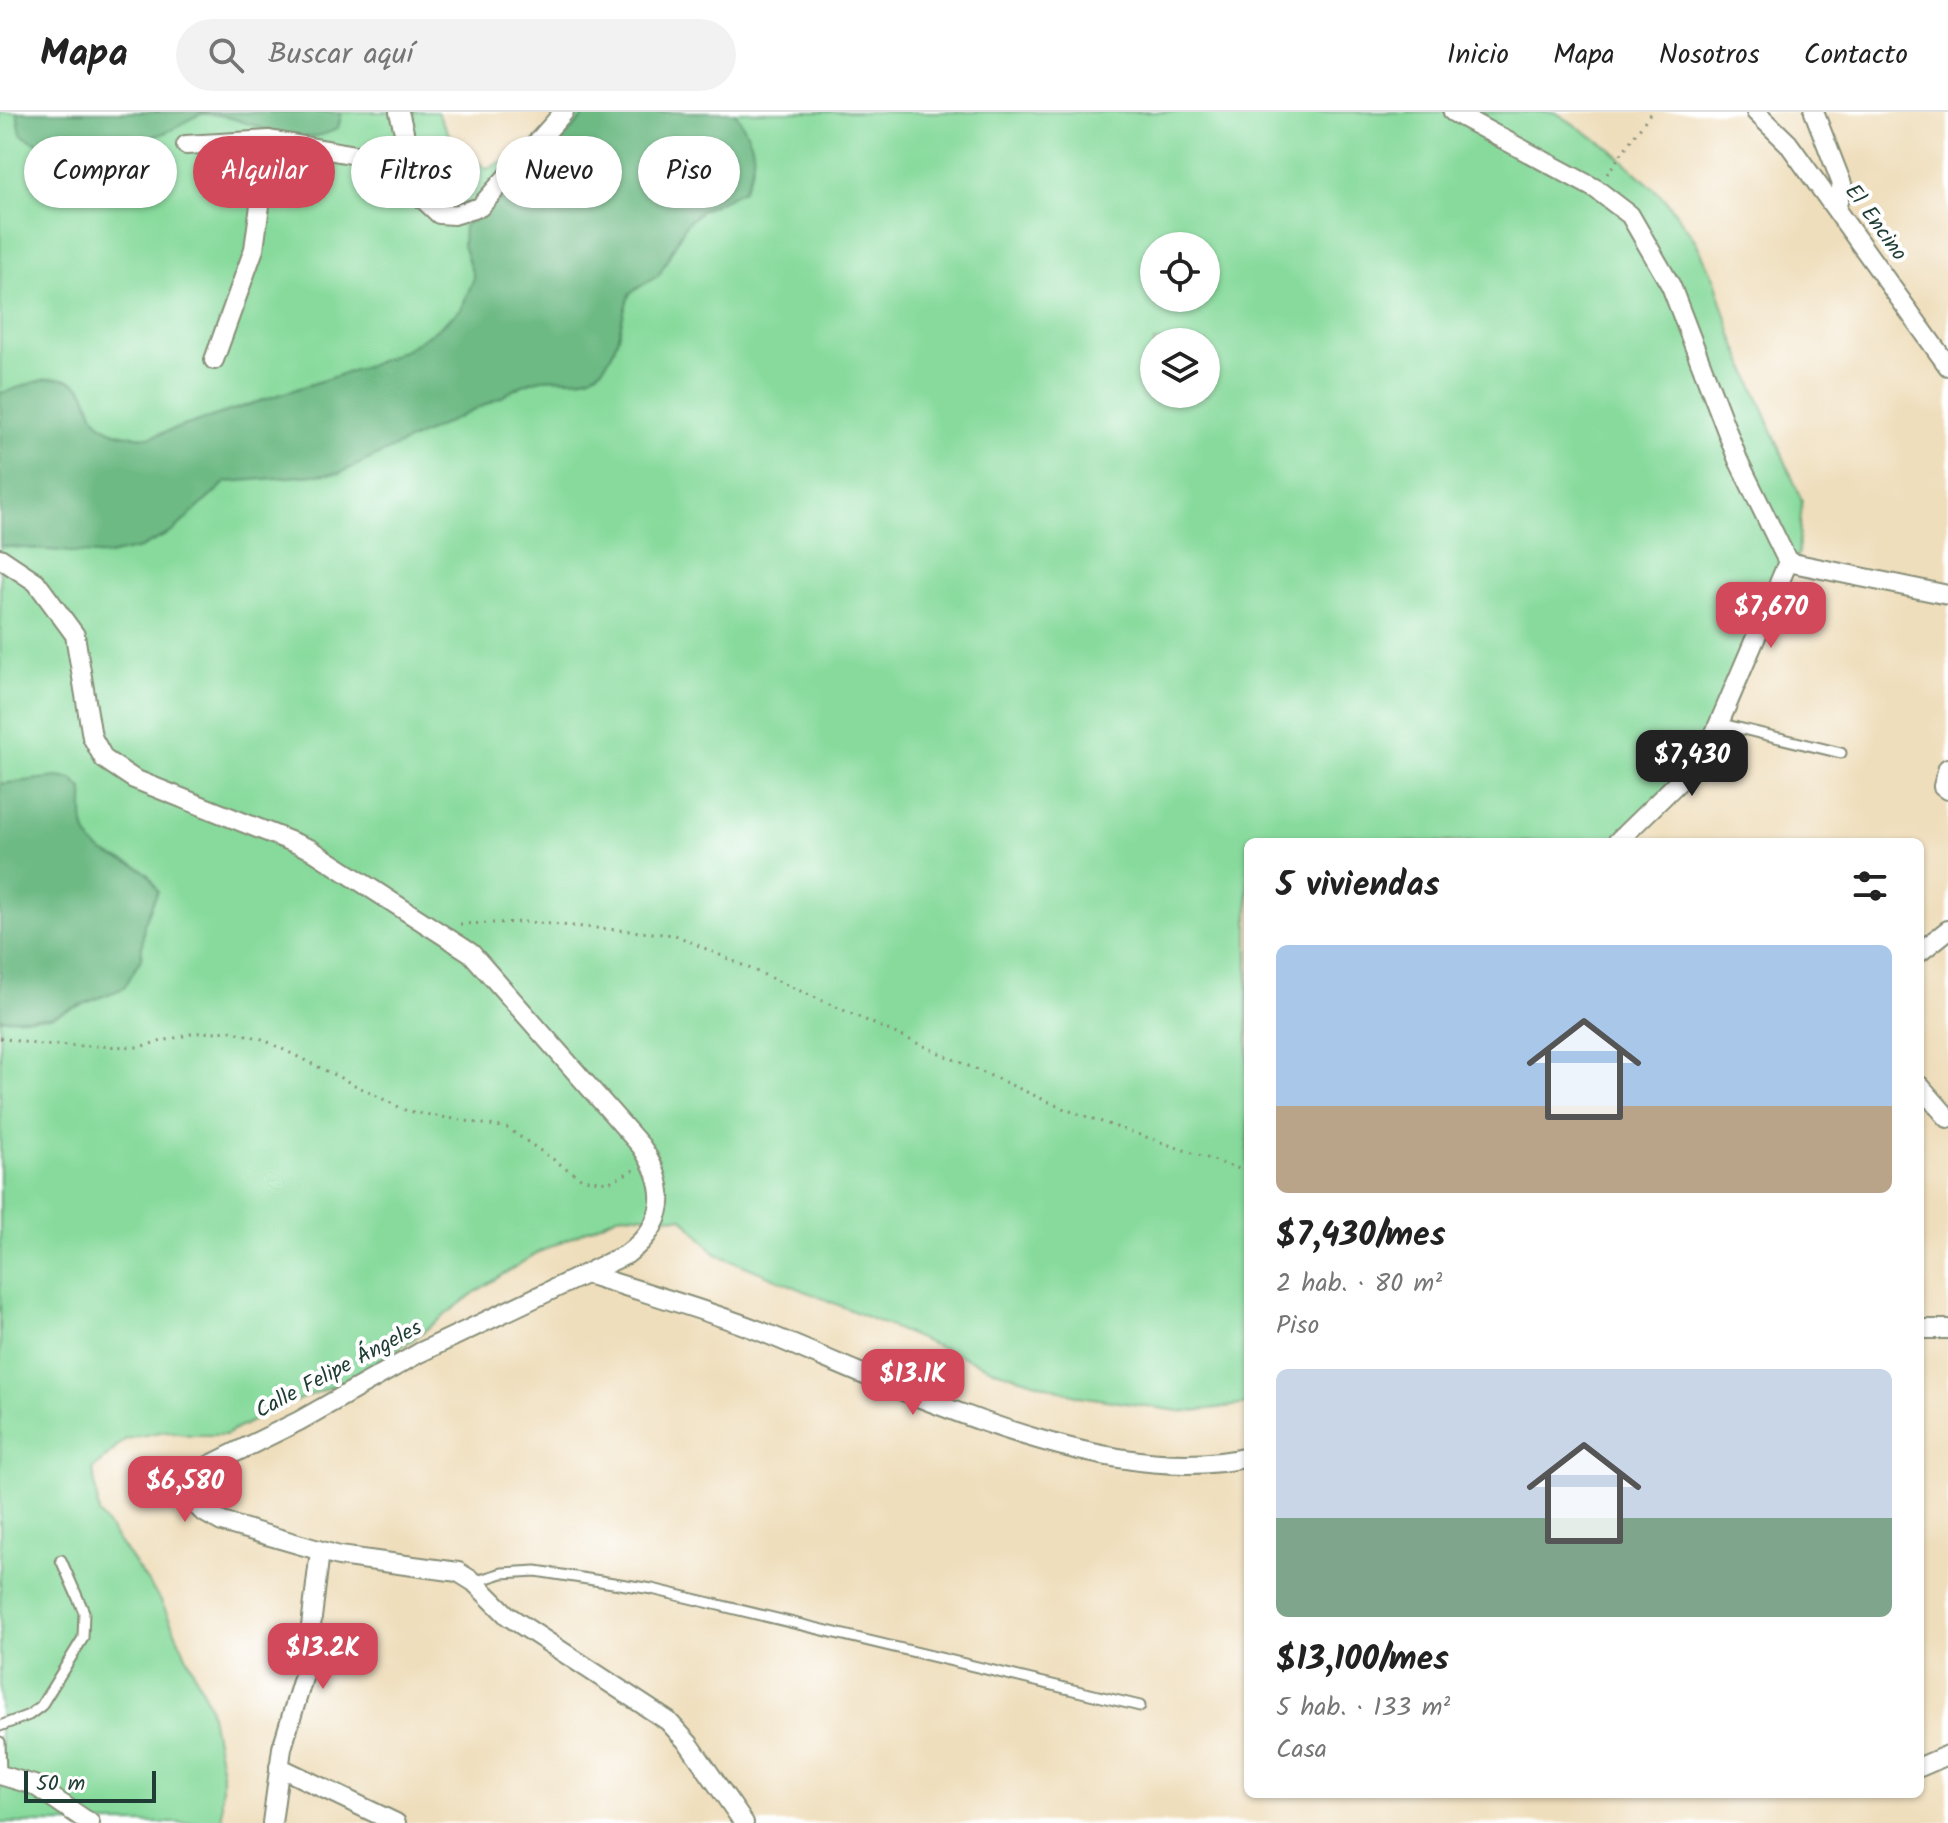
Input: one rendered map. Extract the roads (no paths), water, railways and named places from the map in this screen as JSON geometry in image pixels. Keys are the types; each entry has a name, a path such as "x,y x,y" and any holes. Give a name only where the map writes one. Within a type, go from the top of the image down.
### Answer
{"street":[{"path":"399,112 406,136"},
{"path":"480,207 564,112"},
{"path":"1453,112 1596,189 1630,215 1671,286 1738,460 1788,562 1705,756 1621,838"},
{"name":"El Encino","path":"1756,112 1788,143 1948,366"},
{"path":"1814,112 1842,184 1836,210"},
{"path":"186,145 193,145"},
{"path":"214,360 254,249 260,208"},
{"path":"433,208 439,214 454,215 477,208"},
{"name":"Calle Felipe Ángeles","path":"0,558 36,582 75,635 92,737 104,759 134,779 310,849 471,953 646,1153 661,1191 655,1223 640,1244 627,1254 419,1353 299,1421 210,1465 195,1479 194,1503 209,1517 320,1551 355,1559 447,1569 474,1582 508,1616 668,1721 689,1744 744,1823"},
{"path":"1788,562 1948,595"},
{"path":"1948,768 1943,786 1948,790"},
{"path":"1924,949 1948,930"},
{"path":"1924,1091 1948,1118"},
{"path":"587,1274 748,1326 968,1417 1077,1448 1154,1464 1244,1457"},
{"path":"1924,1329 1948,1329"},
{"path":"272,1823 279,1767 306,1668 320,1551"},
{"path":"1924,1765 1948,1755"},
{"path":"279,1767 396,1823"},
{"path":"1,1775 34,1785 90,1823"}],"lane":[{"path":"1718,723 1841,753"},
{"path":"0,1726 29,1715 41,1706 83,1638 84,1612 80,1597 61,1560"},
{"path":"474,1582 502,1573 536,1571 652,1589 1140,1706"},
{"path":"0,1742 1,1775"}]}
